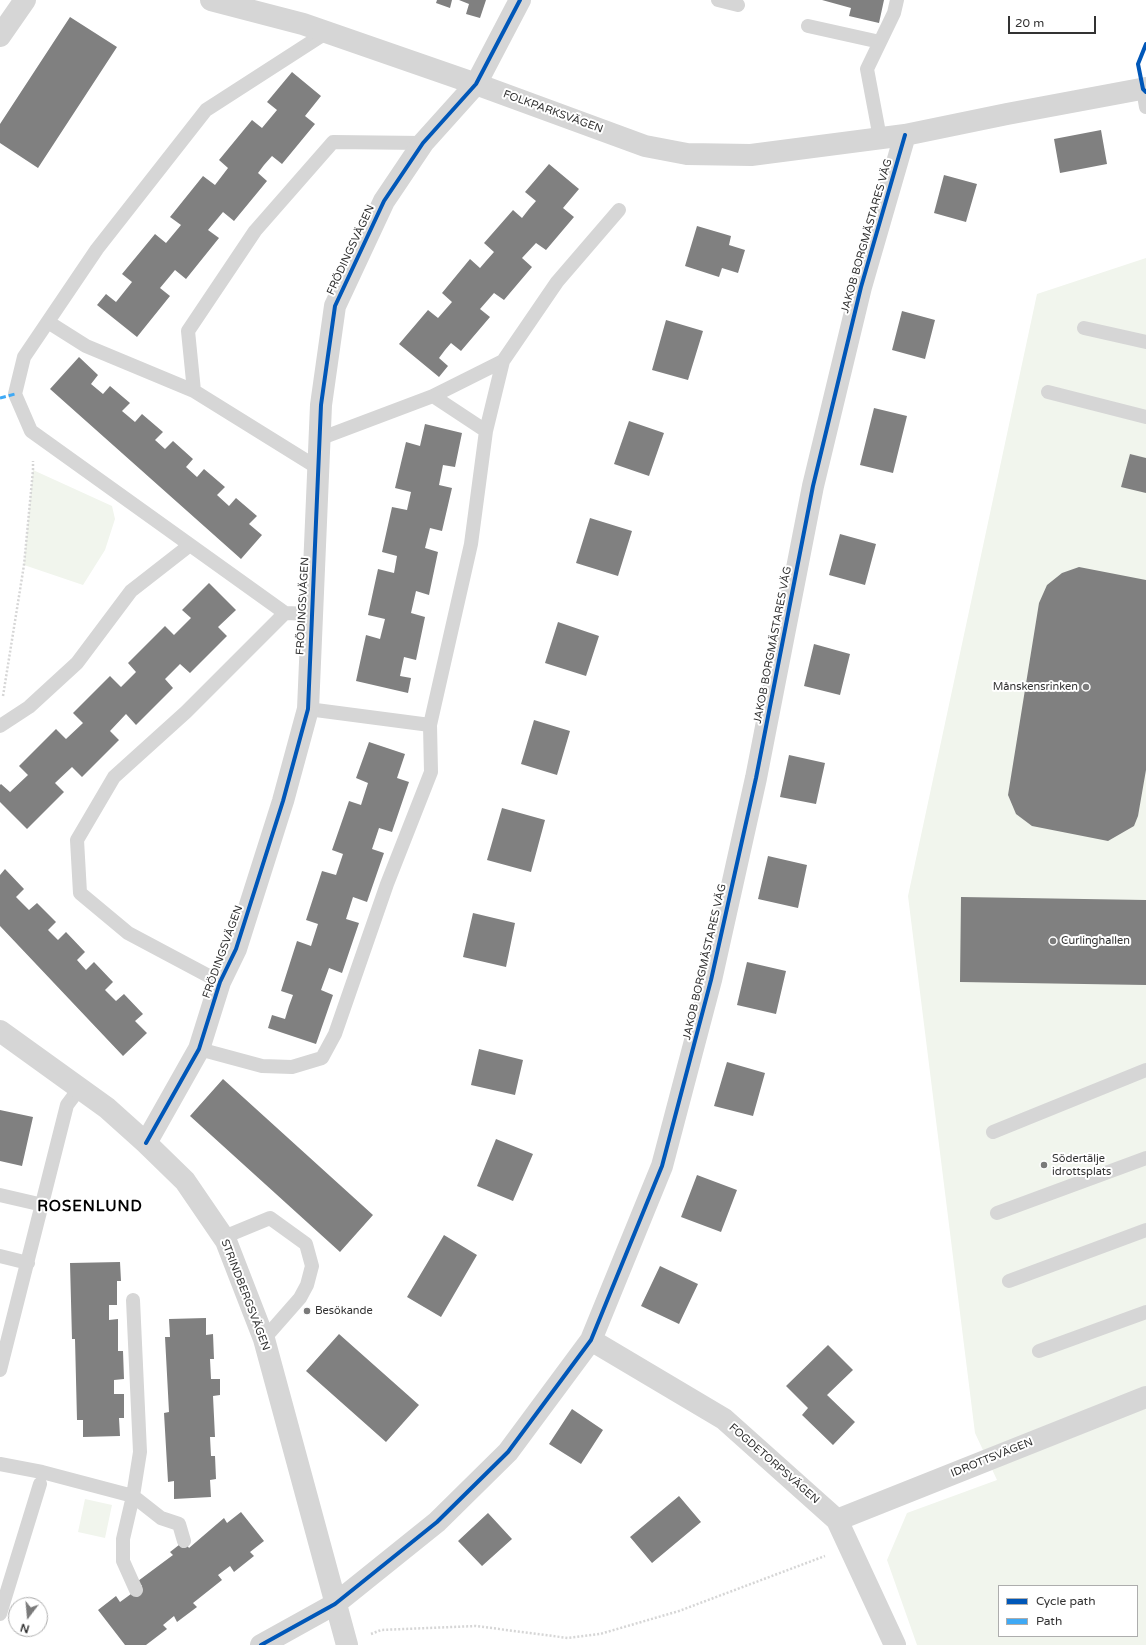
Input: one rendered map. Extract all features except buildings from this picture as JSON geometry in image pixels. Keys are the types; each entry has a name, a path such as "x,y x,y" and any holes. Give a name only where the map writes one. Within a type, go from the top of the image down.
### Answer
{"street":[{"path":"0,36 25,0"},
{"name":"FOLKPARKSVÄGEN","path":"211,0 303,24 327,32 476,84 645,146 687,154 751,155 905,136"},
{"name":"FRÖDINGSVÄGEN","path":"146,1143 199,1049 220,982 236,949 283,801 308,708 321,405 335,306 384,201 423,143 476,84 520,0"},
{"path":"905,136 1007,114 1145,95"},
{"name":"JAKOB BORGMÄSTARES VÄG","path":"262,1645 335,1604 437,1522 508,1452 591,1340 662,1166 712,980 756,778 813,486 861,287 905,136"},
{"name":"STRINDBERGSVÄGEN","path":"0,1031 107,1108 146,1143 186,1181 224,1237 264,1339 347,1645"},
{"name":"FOGDETORPSVÄGEN","path":"591,1340 724,1419 837,1520 895,1645"},
{"name":"IDROTTSVÄGEN","path":"837,1520 1146,1397"}],"lane":[{"path":"718,0 738,5"},
{"path":"880,138 866,69 894,13 897,0"},
{"path":"808,26 880,42"},
{"path":"311,614 285,613 31,431 15,394 24,357 97,249 206,110 327,32"},
{"path":"194,391 188,330 255,231 333,142 423,143"},
{"path":"199,1049 262,1066 292,1068 322,1058 335,1034 387,884 431,772 430,725 471,544 486,431 503,361 557,282 619,210"},
{"path":"48,322 86,346 194,391 318,468"},
{"path":"1084,328 1146,342"},
{"path":"319,439 433,396 503,361"},
{"path":"1048,392 1146,417"},
{"path":"433,396 486,431"},
{"path":"0,726 29,706 77,663 131,591 190,545"},
{"path":"220,982 128,933 80,893 77,840 114,777 186,712 285,613"},
{"path":"308,708 430,725"},
{"path":"993,1132 1146,1070"},
{"path":"1,1363 43,1205 67,1105 80,1089"},
{"path":"997,1213 1146,1158"},
{"path":"0,1195 43,1205"},
{"path":"224,1237 270,1218 306,1244 312,1266 307,1285 300,1298 264,1339"},
{"path":"1009,1281 1146,1230"},
{"path":"0,1256 28,1263"},
{"path":"134,1300 140,1452 124,1539 123,1561 136,1590"},
{"path":"1039,1351 1146,1312"},
{"path":"0,1464 42,1472 133,1496 161,1518 180,1524 184,1541"},
{"path":"0,1614 5,1574 40,1484"}],"path":[{"path":"2,700 24,564 33,470 31,431"},
{"path":"347,1645 381,1630 476,1626 568,1638 600,1634 679,1611 850,1547"}],"shaded area":[{"name":"Södertälje idrottsplats","path":"1146,258 1146,1645 917,1645 887,1560 907,1513 997,1480 975,1433 908,896 1037,294"},
{"path":"33,470 112,506 115,519 105,550 83,585 24,565"},
{"path":"85,1499 112,1505 105,1538 78,1532"}],"marked path":[{"path":"0,398 15,394"}],"cycle path":[{"path":"146,1143 199,1049 220,982 236,949 283,801 308,709 321,405 335,306 384,201 423,143 476,84 520,0"},
{"path":"1146,44 1138,64 1143,89 1146,92"},
{"path":"261,1645 335,1604 437,1522 508,1452 591,1340 662,1166 711,980 756,778 813,486 861,287 905,135"}],"place":[{"name":"Månskensrinken","path":"1086,687"},
{"name":"Curlinghallen","path":"1053,941"},
{"name":"Södertälje idrottsplats","path":"1044,1165"},
{"name":"Besökande","path":"307,1311"}],"district":[{"name":"ROSENLUND","path":"90,1207"}]}
